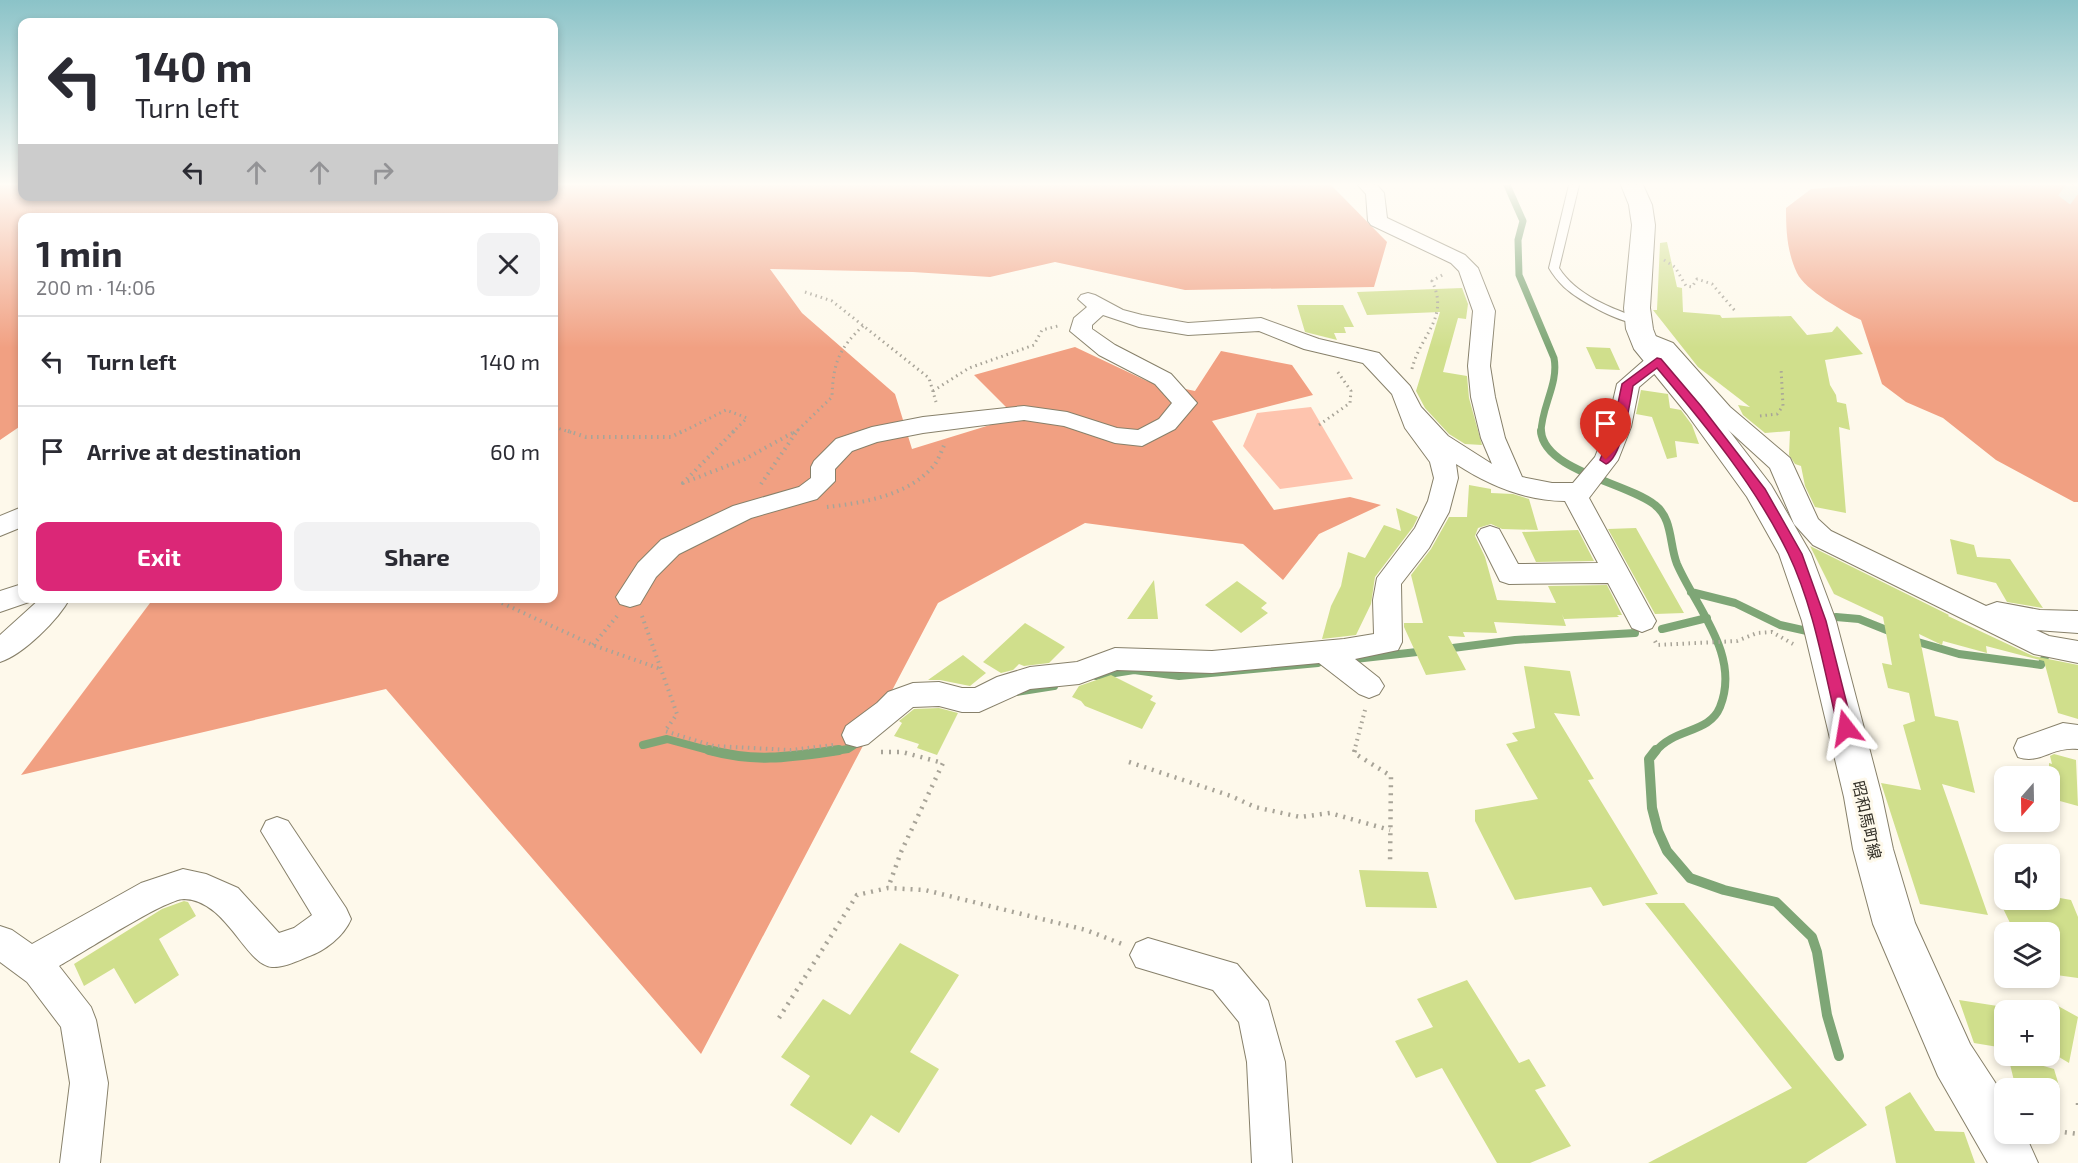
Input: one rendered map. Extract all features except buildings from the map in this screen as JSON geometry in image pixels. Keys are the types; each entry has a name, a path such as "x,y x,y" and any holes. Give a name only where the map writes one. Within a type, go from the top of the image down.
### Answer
{"main road":[{"path":"1642,239 1637,297 1645,340"},
{"name":"昭和馬町線","path":"1645,340 1760,492 1795,554 1819,621 1863,797 1873,849 1894,924 1954,1060 1993,1122 2014,1163"}],"street":[{"path":"1417,239 1462,262 1472,276 1484,310 1479,366 1483,397 1493,438 1512,483"},
{"path":"632,594 647,570 670,547 742,512 808,493 823,481 823,466 844,445 872,435 942,423 1024,413 1067,419 1115,435 1142,438 1167,424 1185,403 1182,397 1163,378 1107,350 1081,331 1082,323 1095,303 1116,314 1164,326 1221,328 1250,323 1261,324 1292,337 1371,358 1440,442 1493,476 1552,492 1587,480 1606,460 1619,427 1628,384 1645,340 1665,348 1731,420 1781,464 1807,524 1822,538 2044,646 2078,652"},
{"path":"865,743 898,700 913,695 939,694 962,700 979,700 1007,685 1029,678 1079,673 1115,659 1212,662 1325,652 1388,642 1389,579 1406,560 1433,520 1446,476 1445,467 1414,424 1407,400"},
{"path":"1587,480 1617,573 1642,621"},
{"path":"0,527 18,518"},
{"path":"1490,535 1509,574 1617,573"},
{"path":"0,602 18,595"},
{"path":"0,651 47,611 53,603"},
{"path":"1985,619 1997,612 2040,620 2078,622"},
{"path":"1325,652 1359,679"},
{"path":"2029,748 2063,735 2078,737"},
{"path":"30,964 153,894 183,885 206,889 226,899 273,951 304,942 334,919 277,831"},
{"path":"0,942 40,970 78,1020 89,1083 80,1163"},
{"path":"1148,955 1224,976 1255,1014 1266,1062 1272,1163"}],"lane":[{"path":"1562,239 1554,268 1558,279 1604,306 1645,340"}],"path":[{"path":"1642,255 1669,261 1686,286 1692,287 1697,279 1706,280 1736,312"},
{"path":"1407,400 1413,362 1436,316 1439,298 1432,281 1462,262"},
{"path":"805,292 832,301 929,378 948,437 935,464 911,483 883,497 853,505 821,508"},
{"path":"933,391 953,375 975,364 1034,345 1042,330 1067,323 1095,303"},
{"path":"742,512 798,430 832,397 833,366 847,340 864,325"},
{"path":"1319,425 1350,403 1350,391 1323,346"},
{"path":"1731,420 1777,414 1783,406 1781,368"},
{"path":"558,428 586,437 671,437 726,410 747,418 683,483 745,459 798,430"},
{"path":"593,645 632,594"},
{"path":"632,594 677,714 665,731 714,746 791,750 865,743 943,763 901,852 888,888"},
{"path":"502,603 593,645 661,669"},
{"path":"1642,621 1657,645 1737,641 1756,633 1772,632 1796,645"},
{"path":"1359,679 1354,753 1391,776 1390,865"},
{"path":"1129,762 1231,796 1255,807 1300,818 1330,813 1390,830"},
{"path":"779,1018 857,895 888,888 925,890 1012,910 1086,930 1148,955"},
{"path":"2078,1103 2078,1108"},
{"path":"2060,1132 2078,1134"}],"shaded area":[{"path":"0,239 18,239 18,428 0,440"},
{"path":"558,239 1384,239 1387,242 1374,287 1185,290 1055,262 990,277 913,272 770,269 802,313 895,394 912,449 1016,417 974,375 1075,347 1147,381 1195,391 1221,351 1292,365 1313,395 1212,421 1274,510 1350,497 1381,505 1319,534 1283,580 1243,544 1085,523 938,603 701,1054 386,689 21,775 150,603 558,603"},
{"path":"1788,239 2078,239 2078,502 2074,502 1996,460 1943,418 1906,402 1882,384 1861,320 1826,300 1801,280 1789,249"},
{"path":"1311,407 1353,479 1280,489 1243,446 1257,413"}],"waterway":[{"path":"1518,239 1519,275 1554,358 1554,377 1541,431"},
{"path":"1541,431 1546,445 1556,456 1571,466 1642,497 1661,511 1668,525 1674,556 1691,592"},
{"path":"1691,592 1735,603 1780,625 1807,631"},
{"path":"1691,592 1706,618"},
{"path":"1836,617 1859,619 1894,633"},
{"path":"1655,752 1672,738 1708,722 1720,707 1725,688 1725,669 1714,632 1706,618"},
{"path":"1662,629 1706,618"},
{"path":"1445,649 1515,640 1635,633"},
{"path":"1911,640 1959,654 2041,665 2046,655"},
{"path":"1346,660 1426,651"},
{"path":"1096,676 1134,670 1179,676 1318,663"},
{"path":"1016,692 1054,686"},
{"path":"643,745 667,739 715,752"},
{"path":"828,752 848,749 862,740"},
{"path":"709,750 758,758 789,757 839,750"},
{"path":"1656,750 1649,759 1652,808 1658,831 1667,851 1690,878 1724,890 1776,902 1812,937 1817,952 1827,1015 1839,1056"}],"route":[{"path":"1606,460 1619,427 1628,384 1657,361 1697,408 1760,492 1795,554 1819,621 1846,728"}]}
